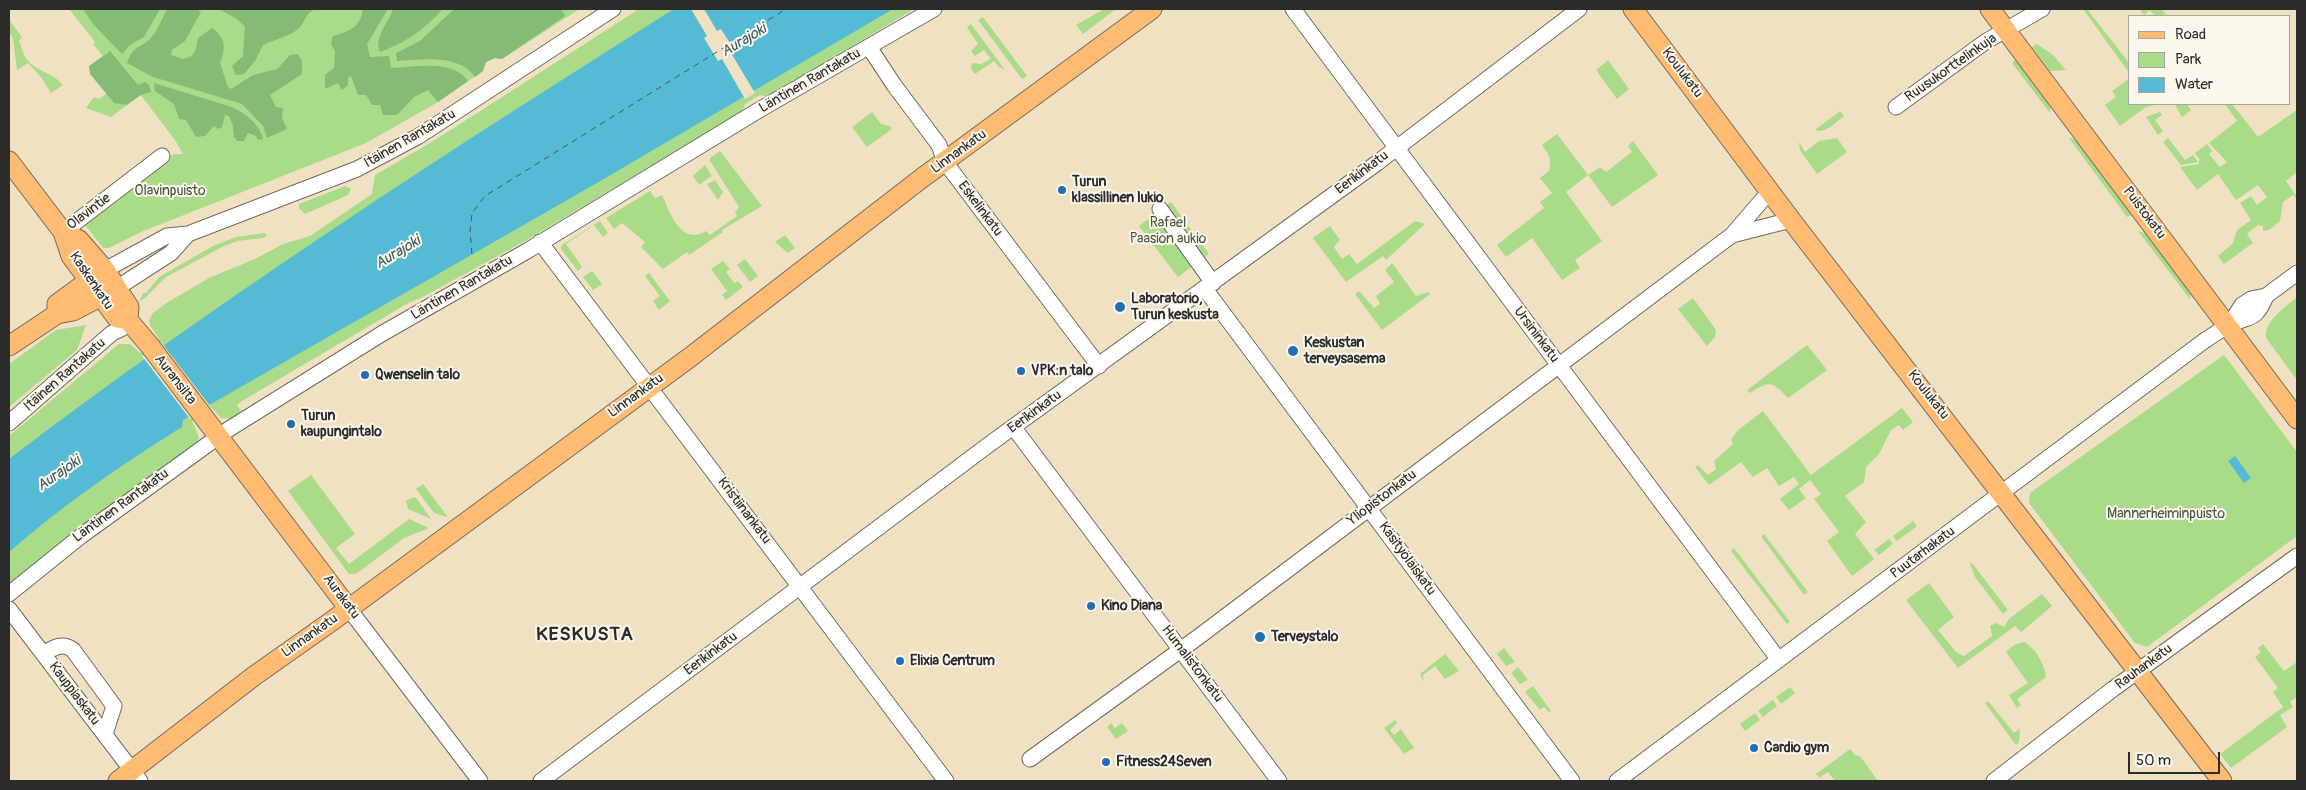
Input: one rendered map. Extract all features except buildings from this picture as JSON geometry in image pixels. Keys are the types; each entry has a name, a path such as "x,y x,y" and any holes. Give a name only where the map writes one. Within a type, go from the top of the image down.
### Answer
{"main road":[{"name":"Linnankatu","path":"130,778 254,676 349,609 649,387 945,162 1152,9"},
{"name":"Koulukatu","path":"1634,9 1792,220 2222,781"},
{"name":"Puistokatu","path":"1990,9 2297,418"},
{"name":"Kaskenkatu","path":"9,161 63,232 71,256 89,281 129,307 124,324 150,346"},
{"name":"Kaskenkatu","path":"63,232 79,240 105,270 109,293"},
{"path":"57,314 57,304 105,270"},
{"path":"9,346 57,314 68,312 109,293"},
{"name":"Auransilta","path":"150,346 201,413"},
{"name":"Aurakatu","path":"201,413 349,609"}],"street":[{"name":"Itäinen Rantakatu","path":"105,270 167,236 188,234 357,170 383,157 419,136 614,9"},
{"name":"Läntinen Rantakatu","path":"9,594 72,542 218,437 383,333 540,242 759,110 934,9"},
{"name":"Ursininkatu","path":"1293,9 1779,660"},
{"name":"Eerikinkatu","path":"540,781 1014,428 1397,148 1579,9"},
{"name":"Ruusukorttelinkuja","path":"1896,107 1985,42 2042,9"},
{"name":"Eskelinkatu","path":"870,47 894,85 939,145 945,162 1099,366"},
{"name":"Olavintie","path":"63,232 162,156"},
{"name":"Yliopistonkatu","path":"1030,759 1560,366 1732,235 1770,191"},
{"path":"1160,209 1209,286"},
{"name":"Yliopistonkatu","path":"1732,235 1792,220"},
{"name":"Itäinen Rantakatu","path":"109,293 171,254 188,234"},
{"name":"Kristiinankatu","path":"540,242 946,781"},
{"name":"Puutarhakatu","path":"1617,781 2104,416 2229,325 2242,305 2251,299 2266,296 2297,273"},
{"name":"Käsityöläiskatu","path":"1209,286 1368,508 1572,781"},
{"name":"Itäinen Rantakatu","path":"9,423 124,324"},
{"name":"Humalistonkatu","path":"1014,428 1279,781"},
{"name":"Rauhankatu","path":"1994,781 2138,671 2297,556"},
{"name":"Kauppiaskatu","path":"9,609 105,734 130,778"},
{"name":"Aurakatu","path":"349,609 480,781"},
{"name":"Kauppiaskatu","path":"44,654 59,646 68,646 73,650 114,706 105,734"}],"green space":[{"name":"Olavinpuisto","path":"69,9 578,10 502,59 495,58 486,62 483,71 438,102 366,143 141,232 109,248 103,248 83,222 174,154 183,154 175,140 108,52 103,56 93,44 95,42"},
{"path":"83,9 160,9 144,37 130,45 122,54 93,24"},
{"path":"167,9 197,9 201,12 185,41 172,50 171,55 183,59 192,56 196,49 198,38 212,28 220,36 224,44 220,63 228,87 231,89 253,75 277,69 290,55 298,54 302,61 302,74 270,95 276,107 283,108 282,118 287,129 267,138 263,126 242,104 153,77 127,63 133,52 147,42 154,34"},
{"path":"219,9 315,9 309,13 297,30 263,45 255,61 244,74 236,75 232,66 243,56 245,27 237,19"},
{"path":"363,9 388,9 367,44 370,57 389,56 391,68 443,67 461,74 468,81 438,102 428,90 414,97 397,115 383,115 380,105 372,105 366,95 358,95 351,76 348,78 348,85 342,90 338,83 325,89 325,75 334,68 335,51 331,44 333,36 357,25"},
{"path":"393,9 443,9 415,34 399,44 380,52 378,47 380,36"},
{"path":"454,9 561,9 565,16 502,59 495,58 486,62 483,71 475,77 468,69 449,61 428,59 397,61 396,53 420,41"},
{"path":"639,9 914,9 768,97 760,95 745,104 742,112 525,241 421,298 410,302 242,401 237,405 242,413 231,419 221,418 210,406 192,420 199,438 189,448 190,451 9,587 9,436 119,344 130,344 140,353 159,339 149,320 153,313 168,302 209,278 255,259 283,244 310,236 372,194 375,175 435,140"},
{"path":"1104,9 1116,9 1083,34 1076,25"},
{"path":"2083,9 2087,9 2128,61 2128,71"},
{"path":"2139,9 2162,9 2166,14 2154,15 2150,10 2144,15"},
{"path":"983,17 1027,76 1022,79 978,20"},
{"path":"9,20 22,37 19,41 27,60 35,67 60,81 63,85 51,93 41,77 28,63 17,70 13,39 9,31"},
{"path":"971,24 1005,70 994,61 975,74 971,69 972,63 981,64 991,59 984,50 975,56 971,51 978,44 967,27"},
{"path":"2037,44 2053,55 2066,70 2050,71 2032,47"},
{"path":"110,51 138,85 145,82 149,85 151,92 141,95 127,105 114,103 90,74 89,66"},
{"path":"2016,59 2051,107 2050,113 2012,63"},
{"path":"1608,60 1629,89 1617,99 1596,70"},
{"path":"2128,79 2128,105 2155,105 2146,107 2120,126 2105,105 2116,97 2112,91"},
{"path":"154,83 232,107 251,120 258,128 263,139 258,140 256,136 248,133 244,141 237,141 234,137 233,126 229,116 225,115 222,127 218,129 214,126 205,136 196,137 186,120 179,119 174,104 155,91"},
{"path":"107,93 115,103 127,105 111,117 86,108 94,97 99,99"},
{"path":"2175,105 2188,105 2191,110 2182,117"},
{"path":"2226,105 2233,105 2258,137 2297,110 2297,172 2286,181 2297,197 2293,195 2283,202 2280,221 2269,230 2263,231 2263,226 2258,225 2247,234 2253,243 2224,264 2218,256 2233,243 2237,230 2251,220 2240,203 2251,196 2257,205 2267,197 2258,185 2236,200 2218,174 2197,190 2180,167 2199,164 2199,162 2181,165 2163,142 2168,138 2185,160 2193,155 2198,162 2200,160 2195,153 2207,144 2212,151 2209,154 2220,167 2227,162 2209,143 2237,121"},
{"path":"1840,111 1844,116 1834,125 1827,129 1815,130"},
{"path":"872,112 881,124 890,126 892,129 867,147 852,127"},
{"path":"2160,112 2162,115 2155,120 2163,131 2158,135 2146,117"},
{"path":"1557,134 1588,175 1566,192 1602,241 1575,260 1580,268 1562,280 1532,238 1506,257 1497,245 1544,208 1540,202 1552,193 1540,178 1549,171 1550,163 1548,154 1542,145"},
{"path":"1837,138 1847,152 1817,174 1800,150 1799,142 1805,152 1819,141"},
{"path":"2069,138 2076,139 2132,215 2127,217"},
{"path":"1633,141 1658,175 1612,207 1588,175 1600,167 1606,172 1632,152 1628,146"},
{"path":"720,151 762,206 722,230 723,232 689,255 687,252 663,269 641,247 645,242 622,223 614,229 606,218 650,191 655,198 662,195 673,218 683,231 697,234 706,231 710,235 737,216 735,212 739,207 710,161 710,158"},
{"path":"705,165 712,176 699,185 693,176"},
{"path":"715,180 723,192 718,200 707,184"},
{"path":"345,186 351,189 348,195 305,214 299,208 299,204"},
{"name":"Rafael Paasion aukio","path":"1171,202 1209,254 1178,277 1139,226"},
{"path":"600,221 608,233 603,237 594,225 566,244 582,267 578,271 561,249 562,245"},
{"path":"1415,221 1425,224 1386,260 1383,256 1346,282 1313,238 1330,226 1340,240 1334,247 1342,259 1349,254 1357,264"},
{"path":"2138,231 2147,234 2191,293 2190,299"},
{"path":"265,233 267,236 263,238 237,241 222,247 166,277 139,302 143,293 146,293 159,277 213,246 236,237"},
{"path":"785,235 795,248 788,253 775,242"},
{"path":"745,259 758,276 750,282 737,265"},
{"path":"723,261 730,269 726,272 734,283 738,281 743,287 726,300 722,295 727,291 711,269"},
{"path":"1392,263 1416,296 1428,292 1430,294 1382,330 1355,294 1359,291 1374,308 1380,304 1376,296 1394,282 1385,270"},
{"path":"592,271 602,284 593,290 583,277"},
{"path":"649,273 670,301 659,310 653,301 660,296 645,276"},
{"path":"2297,297 2297,380 2266,338 2266,332 2272,320"},
{"path":"1693,298 1716,330 1715,337 1707,346 1678,309"},
{"path":"86,325 77,350 9,407 9,364 56,330"},
{"path":"1807,345 1827,370 1788,398 1778,388 1770,384 1750,393 1747,390"},
{"name":"Mannerheiminpuisto","path":"2224,355 2297,452 2297,536 2147,647 2135,643 2029,503 2030,493"},
{"path":"1902,408 1913,422 1903,430 1899,425 1891,430 1879,454 1866,467 1864,482 1845,496 1866,522 1855,534 1874,559 1852,576 1827,541 1839,532 1814,499 1821,494 1810,480 1799,489 1806,498 1789,510 1780,499 1799,484 1794,477 1779,486 1767,468 1753,477 1741,462 1709,485 1695,467 1698,465 1708,475 1716,469 1714,461 1733,444 1731,440 1737,431 1763,411 1811,475"},
{"path":"311,475 355,534 336,548 349,564 409,519 429,528 404,538 356,574 349,574 288,491"},
{"path":"423,484 447,517 434,513 416,489"},
{"path":"414,497 431,519 408,509 406,501"},
{"path":"1913,521 1917,526 1897,541 1893,536"},
{"path":"1764,534 1808,592 1804,595 1761,536"},
{"path":"1889,539 1893,544 1879,555 1874,550"},
{"path":"1734,548 1790,622 1787,624 1731,551"},
{"path":"1972,563 2008,610 2003,614 1975,577 1970,564"},
{"path":"1929,583 1954,617 1938,630 1956,652 1964,656 1992,636 1990,626 1996,623 2004,627 2009,619 2042,594 2052,606 2021,632 2015,626 1958,668 1906,600"},
{"path":"2024,642 2039,657 2046,677 2017,699 2021,705 2017,708 2009,695 2028,683 2006,652 2014,645"},
{"path":"2263,644 2284,671 2297,662 2297,697 2290,702 2293,707 2280,715 2287,727 2231,768 2220,754 2283,707 2273,692 2278,688 2255,657 2261,652 2258,648"},
{"path":"1504,648 1515,662 1506,666 1497,654"},
{"path":"1445,654 1459,671 1445,679 1435,666 1423,675 1424,682 1420,674"},
{"path":"1518,667 1528,680 1520,684 1511,673"},
{"path":"1533,686 1551,711 1549,712 1544,707 1540,710 1525,692"},
{"path":"1790,687 1795,693 1781,704 1776,697"},
{"path":"1773,700 1777,706 1763,717 1758,711"},
{"path":"1988,701 2014,733 2020,728 2019,742 2016,745 1985,703"},
{"path":"1755,713 1760,720 1745,731 1740,724"},
{"path":"1395,720 1397,723 1390,730 1394,735 1401,729 1414,748 1404,754 1384,728"},
{"path":"1111,723 1115,728 1122,723 1128,731 1116,739 1107,727"},
{"path":"1850,749 1855,755 1860,756 1878,781 1835,781 1828,772 1819,778 1816,774"}],"water":[{"name":"Aurajoki","path":"674,9 893,9 597,183 183,420 182,427 93,486 9,552 9,459 89,399 253,283 504,117"},
{"path":"2235,456 2251,478 2244,483 2228,461"}],"pier":[{"path":"691,9 704,9 717,31 721,29 735,51 731,53 755,93 745,99 722,59 718,61 704,38 707,36"},
{"path":"161,342 210,406 190,419 142,356"}],"ferry route":[{"path":"472,254 470,231 472,213 485,196 786,9"}],"place":[{"name":"Turun klassillinen lukio","path":"1062,190"},
{"name":"Laboratorio, Turun keskusta","path":"1120,307"},
{"name":"Keskustan terveysasema","path":"1293,351"},
{"name":"VPK:n talo","path":"1021,371"},
{"name":"Qwenselin talo","path":"365,375"},
{"name":"Turun kaupungintalo","path":"291,424"},
{"name":"Kino Diana","path":"1091,606"},
{"name":"Terveystalo","path":"1260,637"},
{"name":"Elixia Centrum","path":"900,661"},
{"name":"Cardio gym","path":"1754,748"},
{"name":"Fitness24Seven","path":"1106,762"}],"district":[{"name":"KESKUSTA","path":"585,635"}]}
